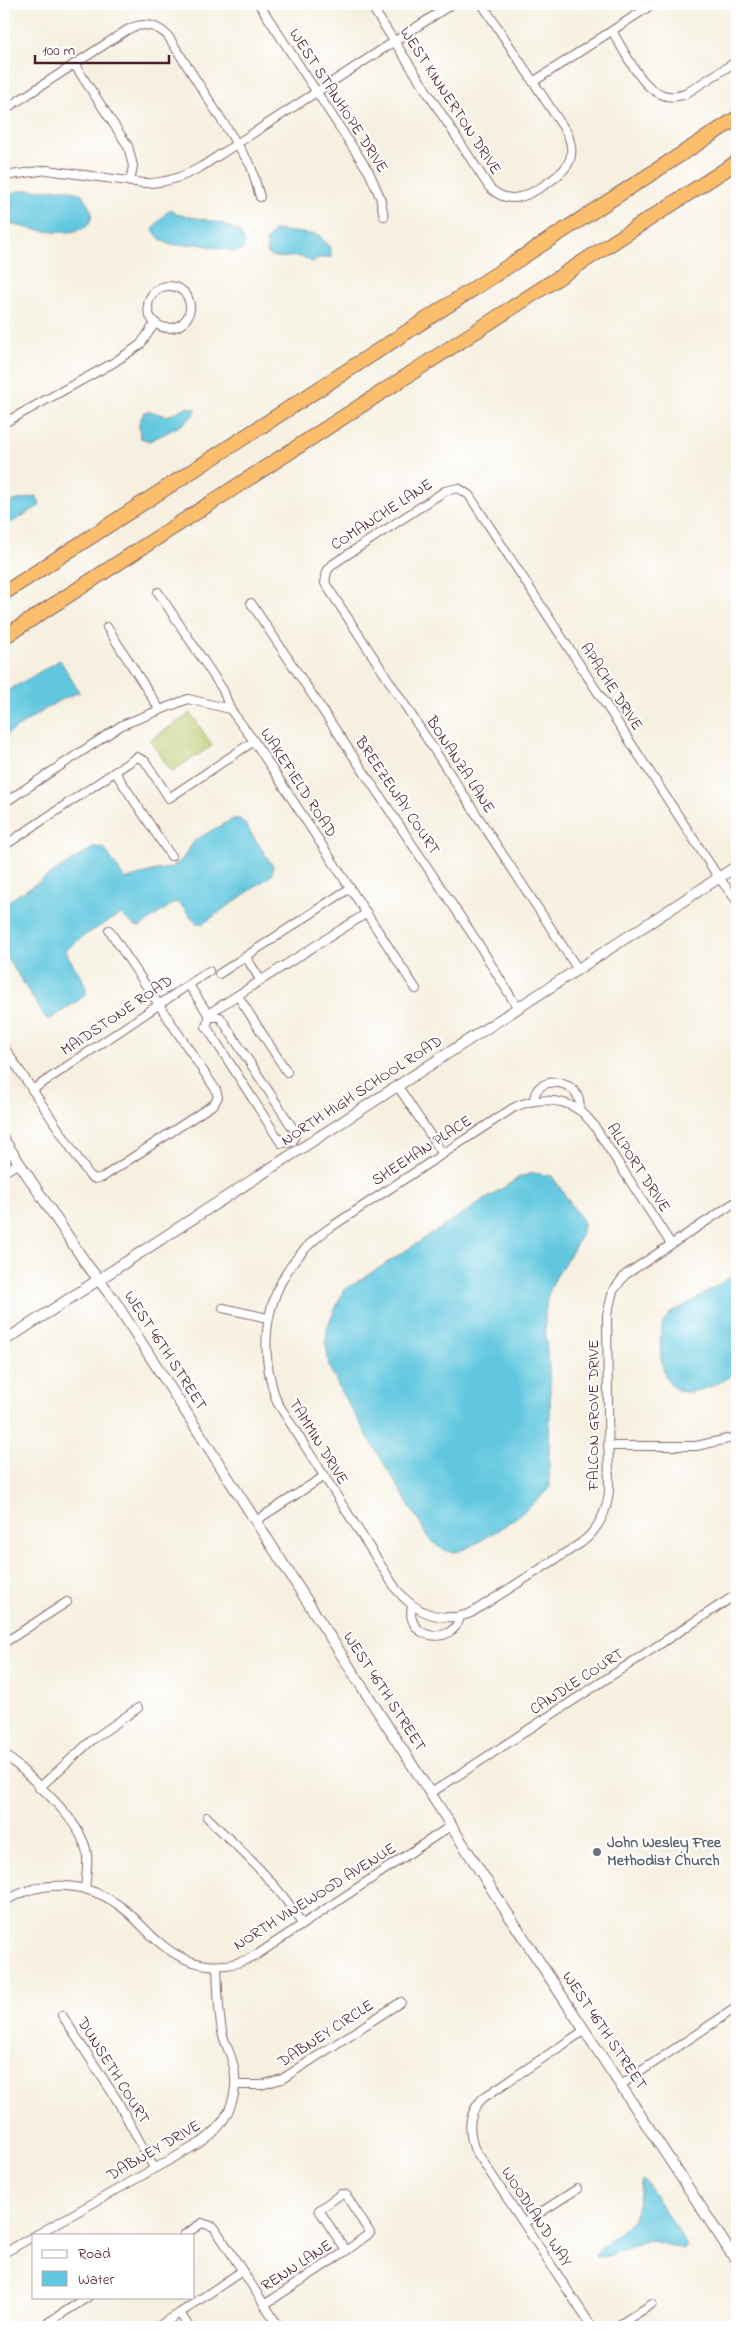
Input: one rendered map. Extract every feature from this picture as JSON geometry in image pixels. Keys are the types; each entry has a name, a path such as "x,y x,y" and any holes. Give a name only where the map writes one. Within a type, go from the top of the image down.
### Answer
{"highway":[{"path":"4,593 737,118"},
{"path":"4,637 737,162"}],"street":[{"name":"WEST STANHOPE DRIVE","path":"259,4 369,172 380,197 384,216"},
{"name":"WEST KINNERTON DRIVE","path":"370,4 491,190 506,198 514,199 524,197 544,186 566,169 572,151 566,133 482,4"},
{"path":"4,176 53,171 130,182 159,182 179,178 201,167 452,4"},
{"path":"532,82 653,4"},
{"path":"4,110 127,30 146,25 160,28 168,36 252,166 260,197"},
{"path":"612,31 647,86 665,97 677,97 685,94 737,61"},
{"path":"74,64 128,146 133,166 130,182"},
{"path":"172,287 184,293 190,305 182,324 169,328 156,323 151,318 148,305 154,293 159,289 172,287"},
{"path":"4,423 113,363 140,345 156,323"},
{"name":"COMANCHE LANE","path":"325,575 333,564 443,492 451,489 461,489"},
{"name":"APACHE DRIVE","path":"461,489 469,495 719,878 737,901"},
{"name":"BONANZA LANE","path":"325,575 328,588 577,968"},
{"name":"WAKEFIELD ROAD","path":"158,592 223,690 230,709 254,741 416,989"},
{"name":"BREEZEWAY COURT","path":"251,603 478,943 518,1007"},
{"path":"107,627 160,710"},
{"path":"4,803 122,725 190,699 230,709"},
{"path":"4,846 137,757 142,757 170,798 254,741"},
{"path":"116,772 171,856"},
{"name":"NORTH HIGH SCHOOL ROAD","path":"4,1342 99,1280 295,1146 398,1085 737,866"},
{"path":"219,974 350,888"},
{"path":"209,1016 367,913"},
{"path":"4,1047 89,1175 95,1179 103,1177 214,1104 218,1097 216,1090 109,930"},
{"path":"246,956 261,981"},
{"path":"189,985 209,971"},
{"name":"MAIDSTONE ROAD","path":"32,1090 189,985 209,1016 206,1026 281,1143 295,1146 296,1133 220,1016 209,1016"},
{"path":"238,996 288,1072"},
{"path":"244,1085 258,1076"},
{"name":"SHEEHAN PLACE","path":"534,1101 537,1089 546,1084 562,1083 571,1088"},
{"path":"398,1085 443,1154"},
{"name":"ALLPORT DRIVE","path":"571,1088 579,1096 579,1110"},
{"name":"SHEEHAN PLACE","path":"327,1230 513,1108 534,1101 550,1100 566,1104"},
{"name":"ALLPORT DRIVE","path":"566,1104 579,1110 593,1124 671,1244"},
{"name":"WEST 46TH STREET","path":"4,1140 85,1262 114,1300 431,1793 737,2262"},
{"path":"4,1172 19,1163"},
{"name":"FALCON GROVE DRIVE","path":"460,1616 455,1628 449,1632 442,1636 430,1636 421,1632 415,1626 411,1614 412,1606 439,1617 460,1616 479,1609 581,1543 591,1534 601,1520 608,1500 607,1315 613,1291 625,1275 737,1201"},
{"name":"TAMMIN DRIVE","path":"327,1230 308,1246 289,1268 279,1286 268,1318 266,1359 273,1391 280,1410 396,1590 412,1606"},
{"path":"223,1308 268,1318"},
{"path":"608,1446 696,1446 737,1437"},
{"path":"257,1520 323,1477"},
{"name":"CANDLE COURT","path":"431,1793 737,1594"},
{"path":"4,1643 67,1602"},
{"path":"39,1788 92,1740 138,1708"},
{"path":"4,1753 72,1822 82,1838 88,1866 85,1889"},
{"path":"207,1817 258,1868 288,1902 302,1924"},
{"name":"NORTH VINEWOOD AVENUE","path":"4,1902 20,1893 40,1887 64,1885 85,1889 105,1896 122,1907 158,1942 173,1953 191,1962 217,1966 238,1963 250,1958 452,1825"},
{"name":"DABNEY DRIVE","path":"37,2234 204,2140 216,2130 230,2109 235,2085 233,2061 222,2033 217,1966"},
{"name":"DABNEY CIRCLE","path":"235,2085 261,2085 282,2079 401,2002"},
{"path":"622,2084 737,2007"},
{"name":"DUNSETH COURT","path":"62,2015 117,2100 154,2168"},
{"name":"WOODLAND WAY","path":"585,2030 485,2096 475,2108 471,2118 470,2133 474,2148 592,2327"},
{"path":"524,2223 577,2189"},
{"name":"RENN LANE","path":"264,2305 346,2251 370,2233 346,2195 342,2194 319,2210 346,2251"},
{"name":"RENN LANE","path":"186,2234 201,2224 208,2223 214,2226 278,2327"},
{"name":"DABNEY DRIVE","path":"4,2253 32,2237"},
{"name":"RENN LANE","path":"158,2327 242,2271"},
{"path":"41,2327 86,2298"},
{"path":"616,2327 652,2304"},
{"path":"180,2313 189,2327"}],"green space":[{"path":"191,713 212,746 171,772 150,740"}],"water":[{"path":"65,189 82,194 92,212 89,223 81,229 69,232 55,232 4,222 4,195 24,190"},
{"path":"171,209 176,214 221,223 240,232 245,242 243,249 237,252 198,244 170,245 160,239 153,230"},
{"path":"275,230 319,235 330,248 332,257 318,258 313,262 302,257 272,256 268,254 266,242"},
{"path":"187,407 196,409 194,414 184,423 150,441 140,438 139,423 144,412 149,411 167,416"},
{"path":"36,496 40,503 39,506 4,527 4,507 14,501"},
{"path":"60,660 79,692 58,701 4,736 4,693"},
{"path":"233,819 240,819 244,823 273,866 272,875 204,923 196,923 180,904 175,902 140,927 133,925 121,914 85,935 66,950 82,978 86,995 52,1018 48,1019 45,1017 4,953 4,904 94,847 104,848 124,878 128,879 152,871 169,868 181,861 195,840"},
{"path":"533,1173 552,1176 583,1222 578,1240 550,1290 545,1310 550,1383 550,1486 534,1503 489,1536 462,1550 453,1552 440,1548 430,1540 341,1392 329,1365 326,1344 327,1328 343,1291 520,1177"},
{"path":"737,1273 737,1373 700,1390 687,1392 678,1390 671,1384 662,1365 660,1342 664,1322 672,1311 681,1308"},
{"path":"642,2180 647,2183 687,2246 684,2249 648,2240 608,2256 597,2257 596,2255 600,2249 627,2226 635,2215"}],"place":[{"name":"John Wesley Free Methodist Church","path":"597,1852"}]}
